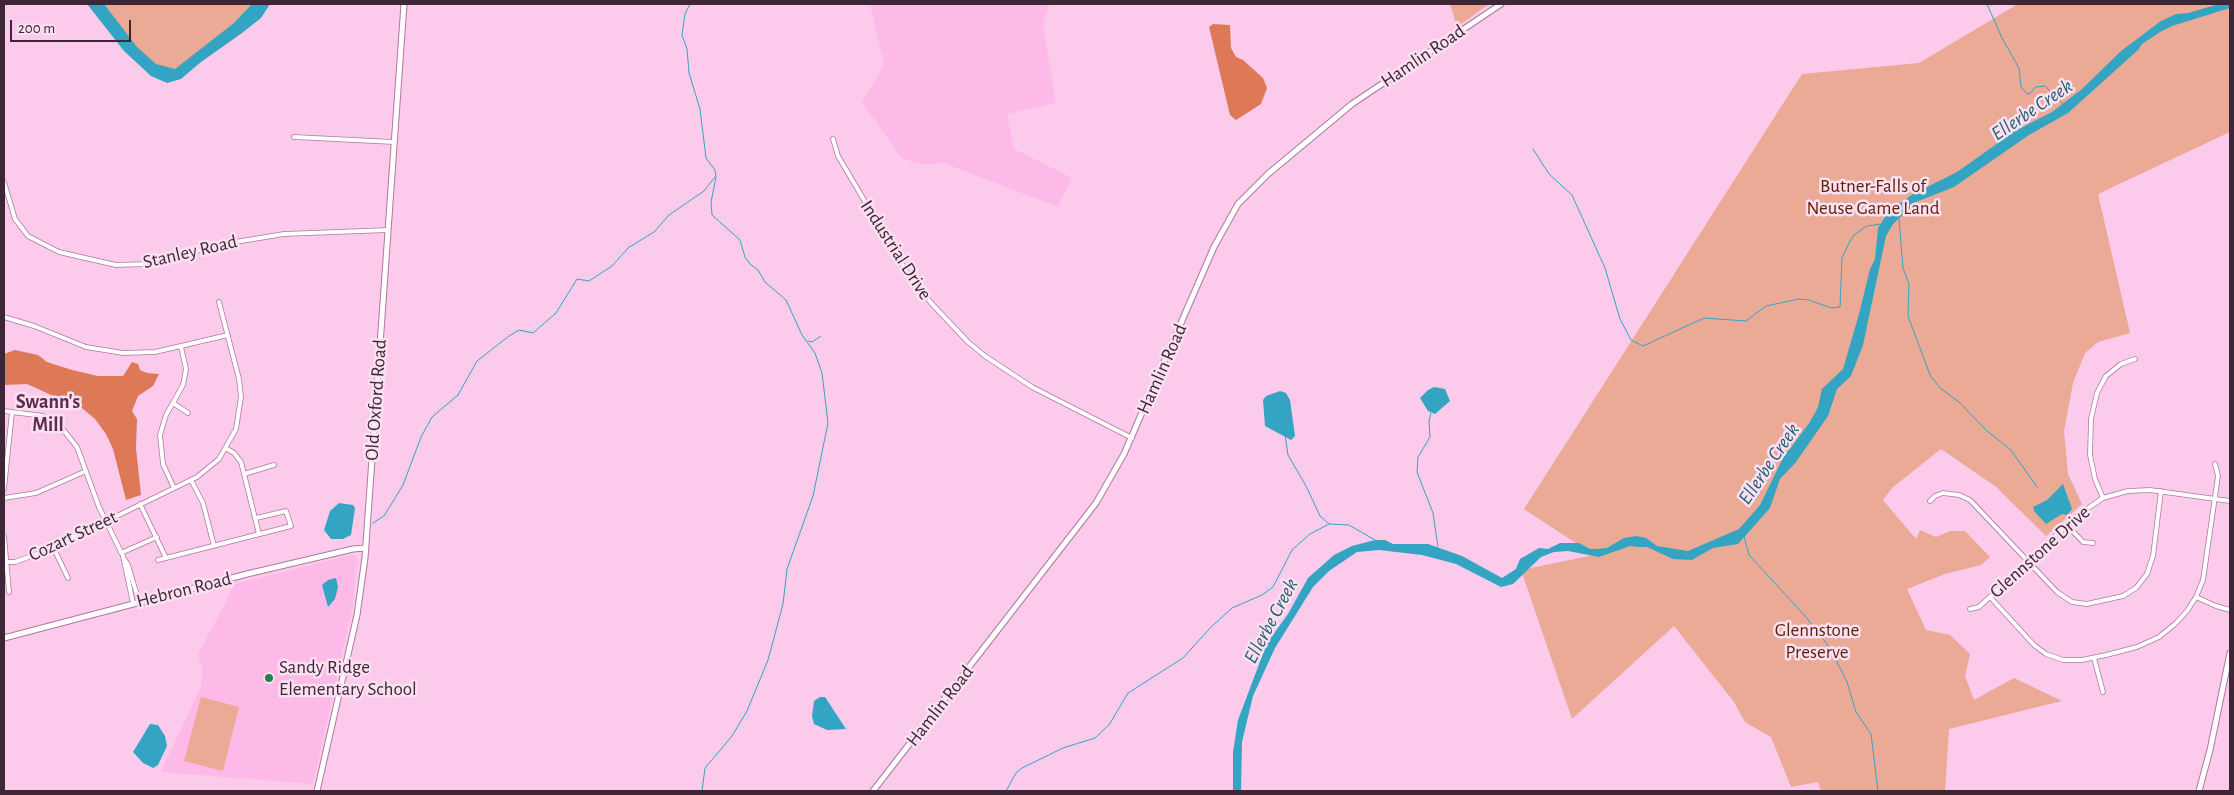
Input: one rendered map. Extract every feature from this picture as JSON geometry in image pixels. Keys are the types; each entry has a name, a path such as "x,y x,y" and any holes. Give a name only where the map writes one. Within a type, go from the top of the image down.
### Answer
{"street":[{"name":"Old Oxford Road","path":"317,791 357,615 366,548 404,4"},
{"name":"Hamlin Road","path":"873,791 1079,527 1112,476 1132,438 1214,247 1230,217 1243,199 1268,174 1352,104 1501,4"},
{"path":"294,137 394,142"},
{"name":"Industrial Drive","path":"833,139 838,156 909,276 932,304 968,342 985,356 1032,387 1132,438"},
{"name":"Stanley Road","path":"4,182 15,219 28,236 59,252 116,265 146,264 223,244 284,234 388,230"},
{"name":"Cozart Street","path":"5,562 23,559 53,547 191,480 208,469 227,449 236,429 242,397 219,302"},
{"path":"4,318 103,351 136,353 181,347 228,334"},
{"path":"174,488 163,464 160,448 162,425 183,385 186,370 181,347"},
{"path":"2103,498 2090,460 2091,420 2097,393 2106,376 2121,364 2135,359"},
{"path":"173,403 188,413"},
{"path":"4,411 38,414 61,427 77,447 107,521 128,565 136,602"},
{"path":"4,489 12,412"},
{"path":"227,449 238,456 259,534"},
{"path":"1990,598 2034,645 2046,654 2068,661 2094,658 2137,647 2158,637 2176,624 2196,597 2205,571 2218,476 2215,464"},
{"path":"244,474 274,465"},
{"path":"4,498 36,493 86,472"},
{"path":"191,480 203,503 214,546"},
{"name":"Glennstone Drive","path":"1970,609 1979,607 1990,598 2067,525 2103,498 2128,491 2161,491 2230,500"},
{"path":"1930,501 1935,496 1943,493 1959,495 1970,500 2057,592 2072,602 2087,604 2123,596 2142,582 2151,565 2161,491"},
{"name":"Cozart Street","path":"140,504 166,558"},
{"path":"158,560 291,526 286,511 256,518"},
{"path":"2067,525 2083,542 2093,543"},
{"path":"4,536 5,562 10,592"},
{"name":"Cozart Street","path":"122,555 157,537"},
{"path":"53,547 68,578"},
{"name":"Hebron Road","path":"4,638 136,602 353,549 366,548"},
{"path":"2196,597 2230,610"},
{"path":"2199,791 2211,745 2230,653"},
{"path":"2094,658 2103,692"}],"shaded area":[{"path":"870,4 1049,4 1043,25 1056,103 1007,114 1014,149 1072,178 1058,207 941,162 928,165 902,159 862,102 884,65"},
{"path":"1213,24 1230,25 1231,48 1236,57 1243,60 1263,78 1267,88 1261,104 1236,120 1230,115 1209,27"},
{"path":"15,350 38,355 47,362 98,376 123,376 132,362 138,364 140,370 159,374 153,386 138,396 132,411 137,419 136,448 141,495 126,500 113,449 106,434 95,419 77,404 70,399 60,399 27,384 4,385 4,354"},
{"name":"Sandy Ridge Elementary School","path":"351,555 357,556 353,605 313,784 161,772 201,687 202,669 198,655 235,584"}],"green space":[{"path":"95,4 261,4 183,70 165,76"},
{"path":"1450,4 1489,4 1457,27"},
{"name":"Butner-Falls of Neuse Game Land","path":"2018,4 2230,4 2230,132 2098,194 2130,333 2098,342 2085,353 2073,383 2064,431 2068,474 2082,504 2046,536 1995,486 1941,449 1892,488 1883,500 1916,539 1920,530 1936,537 1950,531 1965,531 1990,557 1981,565 1945,574 1907,589 1926,630 1950,635 1970,654 1965,676 1974,700 2014,678 2062,701 1949,729 1945,791 1821,791 1818,782 1791,787 1771,737 1745,722 1734,702 1674,626 1572,719 1521,570 1594,555 1524,509 1802,74 1919,63"},
{"path":"201,697 239,707 223,771 184,761"}],"water":[{"path":"87,4 104,4 137,47 156,64 175,69 234,23 252,4 270,4 261,18 242,33 201,62 181,79 167,83 151,76 124,51"},
{"path":"2219,4 2230,4 2230,8 2172,26 2160,32 2142,44 2138,50 2068,113 2029,135 1954,187 1916,202 1893,224 1886,236 1863,345 1851,376 1837,389 1828,416 1796,462 1780,479 1770,508 1738,544 1713,548 1692,560 1673,559 1647,547 1630,546 1599,557 1568,551 1554,552 1541,557 1513,584 1501,587 1456,564 1422,555 1379,550 1357,552 1329,571 1313,587 1275,648 1253,696 1242,742 1241,791 1233,791 1233,752 1238,720 1267,643 1288,614 1308,578 1334,555 1352,546 1375,540 1385,540 1393,544 1428,544 1462,556 1502,578 1516,569 1520,559 1539,548 1548,549 1560,543 1579,543 1590,549 1597,549 1607,548 1624,538 1637,536 1646,538 1657,546 1688,551 1739,529 1760,505 1783,458 1810,422 1818,407 1822,389 1843,369 1870,269 1875,259 1878,228 1889,211 1913,194 1957,172 2015,131 2052,112 2082,89 2121,51 2161,21 2176,14 2188,13"},
{"path":"1434,387 1445,389 1450,401 1435,414 1428,411 1420,398"},
{"path":"1280,391 1286,393 1290,400 1295,436 1291,440 1265,426 1263,400 1266,396"},
{"path":"2063,484 2072,509 2067,515 2062,514 2046,524 2034,511 2033,507 2047,500"},
{"path":"339,503 353,505 355,508 351,535 343,539 331,539 324,530 330,511"},
{"path":"336,578 338,587 335,599 328,607 322,585 328,580"},
{"path":"820,697 825,697 846,729 827,730 814,724 812,716 814,701"},
{"path":"150,724 158,725 165,736 167,746 158,765 153,768 143,763 133,752"}],"waterway":[{"path":"690,4 685,14 682,35 687,49 689,73 700,109 706,158 715,170 716,177 711,202 712,215 740,240 745,257 750,264 758,270 765,282 786,300 802,335 815,353 822,373 828,423 813,496 787,569 783,604 768,660 747,711 732,736 705,768 702,791"},
{"name":"Ellerbe Creek","path":"1987,4 2002,38 2019,68 2021,87 2026,93 2030,94 2035,87 2045,86 2064,105"},
{"path":"1533,149 1549,174 1572,195 1605,268 1620,319 1631,340 1643,346 1704,318 1746,321 1766,306 1799,299 1809,300 1831,308 1840,307 1842,258 1849,243 1854,235 1867,226 1881,224"},
{"path":"373,523 384,516 403,485 421,437 432,417 458,395 477,361 519,330 533,333 556,313 577,279 589,281 612,266 628,248 654,232 669,215 704,191 715,177"},
{"path":"1899,219 1903,268 1909,284 1908,316 1930,375 1940,388 1959,402 1987,431 2011,450 2037,487"},
{"path":"808,341 812,342 821,336"},
{"path":"1431,413 1429,421 1430,437 1418,457 1417,472 1433,513 1438,547"},
{"path":"1285,435 1288,455 1306,486 1320,516 1329,524"},
{"name":"Ellerbe Creek","path":"1006,791 1016,773 1022,768 1063,748 1095,738 1109,725 1128,693 1183,658 1210,628 1232,608 1262,595 1273,587 1292,550 1310,534 1329,524 1349,525 1375,540"},
{"path":"1744,537 1749,555 1806,617 1830,648 1847,682 1856,712 1871,734 1878,791"}],"place":[{"name":"Sandy Ridge Elementary School","path":"269,678"}],"district":[{"name":"Swann's Mill","path":"48,414"}],"park label":[{"name":"Glennstone Preserve","path":"1817,641"}]}
